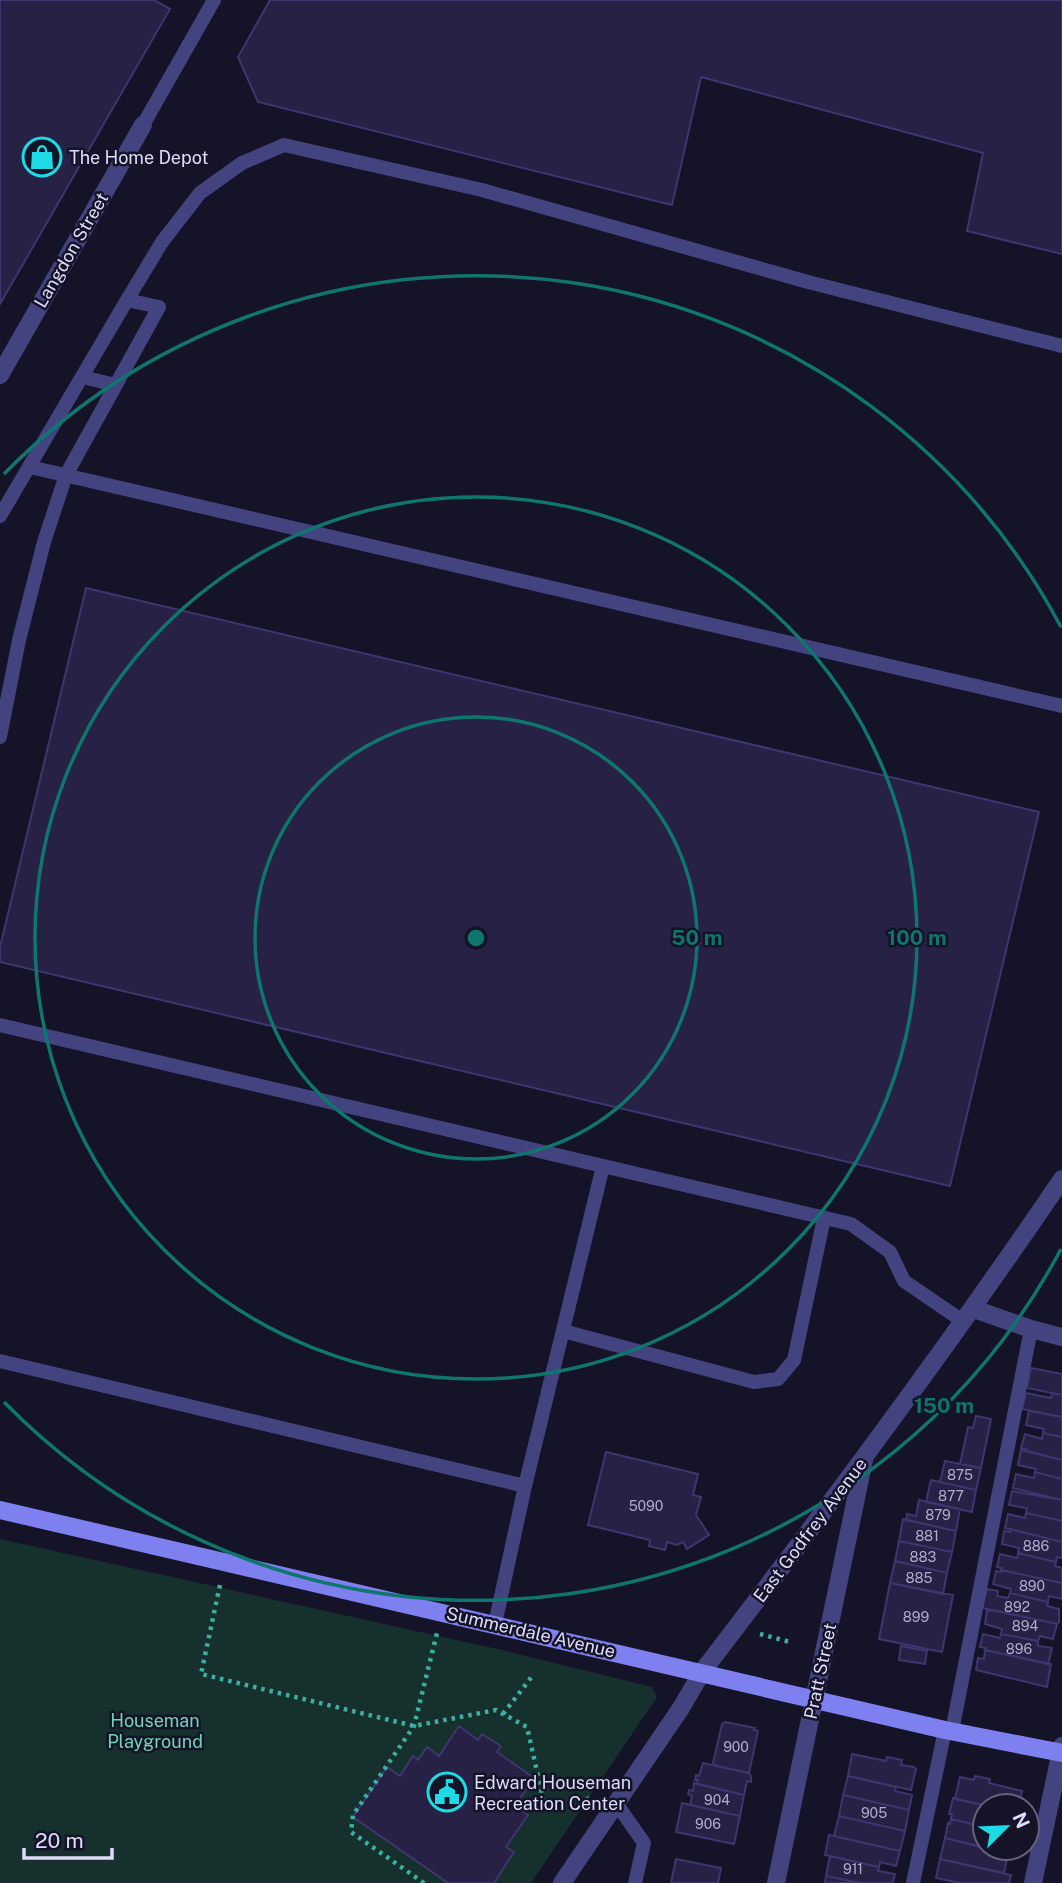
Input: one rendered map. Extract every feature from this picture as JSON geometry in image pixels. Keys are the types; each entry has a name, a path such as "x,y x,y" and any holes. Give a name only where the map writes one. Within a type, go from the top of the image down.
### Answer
{"main road":[{"name":"Summerdale Avenue","path":"0,1510 948,1730 1062,1751"}],"street":[{"name":"Langdon Street","path":"0,375 143,125"},
{"name":"East Godfrey Avenue","path":"562,1883 681,1708 702,1672 864,1460 969,1315 1062,1179"},
{"path":"969,1315 1062,1337"},
{"name":"Pratt Street","path":"776,1883 864,1460"},
{"path":"1033,1883 1062,1751"}],"lane":[{"path":"143,125 214,0"},
{"path":"0,516 162,242 200,193 242,163 284,145 482,190 808,282 1062,346"},
{"path":"0,737 19,640 44,542 65,475 159,307 128,300"},
{"path":"83,377 115,385"},
{"path":"30,467 1062,706"},
{"path":"0,1025 851,1224 890,1252 904,1281 969,1315"},
{"path":"495,1624 525,1486 603,1166"},
{"path":"563,1331 754,1382 778,1379 794,1360 824,1218"},
{"path":"913,1883 948,1730 1031,1329"},
{"path":"0,1362 525,1486"},
{"path":"620,1797 643,1843 635,1883"}],"path":[{"path":"225,1562 201,1674 414,1726 496,1710 527,1727 545,1807 620,1797"},
{"path":"424,1883 351,1832 353,1815 414,1726 442,1612"},
{"path":"758,1634 790,1642"},
{"path":"503,1714 533,1675"}],"green space":[{"name":"Houseman Playground","path":"0,1539 502,1650 652,1687 657,1697 531,1883 0,1883"}],"building":[{"name":"The Home Depot","path":"0,0 154,0 170,9 0,304"},
{"path":"270,0 1062,0 1062,254 967,231 983,153 701,77 672,205 258,102 238,57"},
{"path":"86,588 1039,812 950,1186 0,962 0,947"},
{"path":"1031,1368 1062,1374 1062,1395 1027,1388"},
{"path":"1026,1393 1051,1398 1052,1393 1062,1395 1062,1417 1022,1409"},
{"path":"1029,1411 1062,1417 1062,1437 1043,1433 1044,1429 1026,1425"},
{"path":"976,1416 991,1419 981,1468 960,1464 968,1427 973,1428"},
{"path":"1043,1433 1062,1437 1062,1460 1021,1448 1025,1434 1042,1439"},
{"path":"1021,1450 1062,1460 1062,1479 1018,1465"},
{"path":"606,1452 698,1474 693,1495 701,1497 696,1515 709,1535 687,1549 683,1542 677,1545 667,1542 665,1550 649,1546 650,1540 588,1525"},
{"path":"945,1461 981,1468 976,1490 940,1482"},
{"path":"1035,1472 1062,1479 1062,1500 1013,1488 1016,1474 1034,1478"},
{"path":"931,1480 976,1490 972,1512 926,1502"},
{"path":"1012,1491 1062,1500 1062,1521 1026,1513 1027,1508 1009,1505"},
{"path":"919,1500 960,1509 956,1531 906,1520 907,1514 916,1516"},
{"path":"1026,1513 1062,1521 1062,1542 1005,1528 1008,1514 1025,1518"},
{"path":"903,1519 956,1531 952,1552 899,1541"},
{"path":"1010,1529 1062,1542 1062,1558 1057,1557 1056,1562 1018,1553 1019,1548 1002,1544 1004,1531 1010,1532"},
{"path":"899,1541 952,1552 947,1573 895,1561"},
{"path":"1018,1553 1056,1562 1055,1566 1062,1568 1062,1583 997,1567 1000,1554 1017,1558"},
{"path":"895,1561 947,1573 943,1594 890,1583"},
{"path":"996,1571 1062,1583 1062,1599 1049,1596 1048,1602 1010,1593 1011,1589 993,1584"},
{"path":"890,1583 953,1595 942,1652 879,1639"},
{"path":"987,1589 998,1591 997,1596 1008,1598 1010,1593 1048,1602 1047,1606 1059,1609 1059,1622 1057,1624 982,1608"},
{"path":"987,1611 1057,1624 1053,1639 1040,1636 1038,1641 1001,1634 1002,1629 985,1624"},
{"path":"983,1634 1000,1638 1001,1634 1038,1641 1038,1646 1052,1648 1048,1664 985,1650 986,1648 980,1647"},
{"path":"901,1646 927,1651 925,1664 899,1660"},
{"path":"985,1650 1051,1664 1047,1687 976,1670 978,1658 984,1659"},
{"path":"725,1722 755,1728 754,1730 758,1731 749,1773 713,1763 722,1724"},
{"name":"Edward Houseman Recreation Center","path":"459,1726 478,1740 482,1734 501,1746 497,1752 534,1778 515,1806 528,1815 506,1847 514,1852 494,1883 448,1883 353,1817 387,1767 400,1776 413,1756 418,1760 427,1747 439,1756"},
{"path":"852,1754 886,1761 887,1757 902,1760 901,1765 914,1767 916,1769 911,1790 848,1776"},
{"path":"703,1763 749,1773 751,1782 747,1781 744,1795 697,1784 696,1775 699,1776"},
{"path":"848,1776 896,1787 895,1791 912,1795 909,1810 843,1795"},
{"path":"975,1776 990,1779 989,1783 1022,1792 971,1792 971,1802 955,1799 960,1777 974,1780"},
{"path":"694,1783 744,1795 740,1816 690,1805 692,1796 688,1794 689,1790 693,1791"},
{"path":"843,1795 909,1810 905,1831 839,1816"},
{"path":"953,1798 971,1802 971,1824 951,1819 952,1814 949,1814"},
{"path":"682,1803 740,1816 734,1844 676,1832"},
{"path":"839,1816 905,1831 900,1851 834,1836"},
{"path":"951,1819 971,1824 971,1844 945,1838 948,1823 950,1824"},
{"path":"829,1835 900,1851 896,1866 880,1862 879,1867 825,1855"},
{"path":"945,1838 971,1844 971,1862 1006,1862 1004,1873 940,1859"},
{"path":"830,1856 879,1867 878,1871 895,1874 893,1883 860,1883 826,1876"},
{"path":"676,1859 721,1868 718,1883 671,1883"},
{"path":"940,1859 1011,1875 1009,1883 960,1883 936,1878"},
{"path":"826,1876 860,1883 825,1883"}],"place":[{"name":"The Home Depot","path":"42,157"},
{"name":"Edward Houseman Recreation Center","path":"447,1792"}]}
